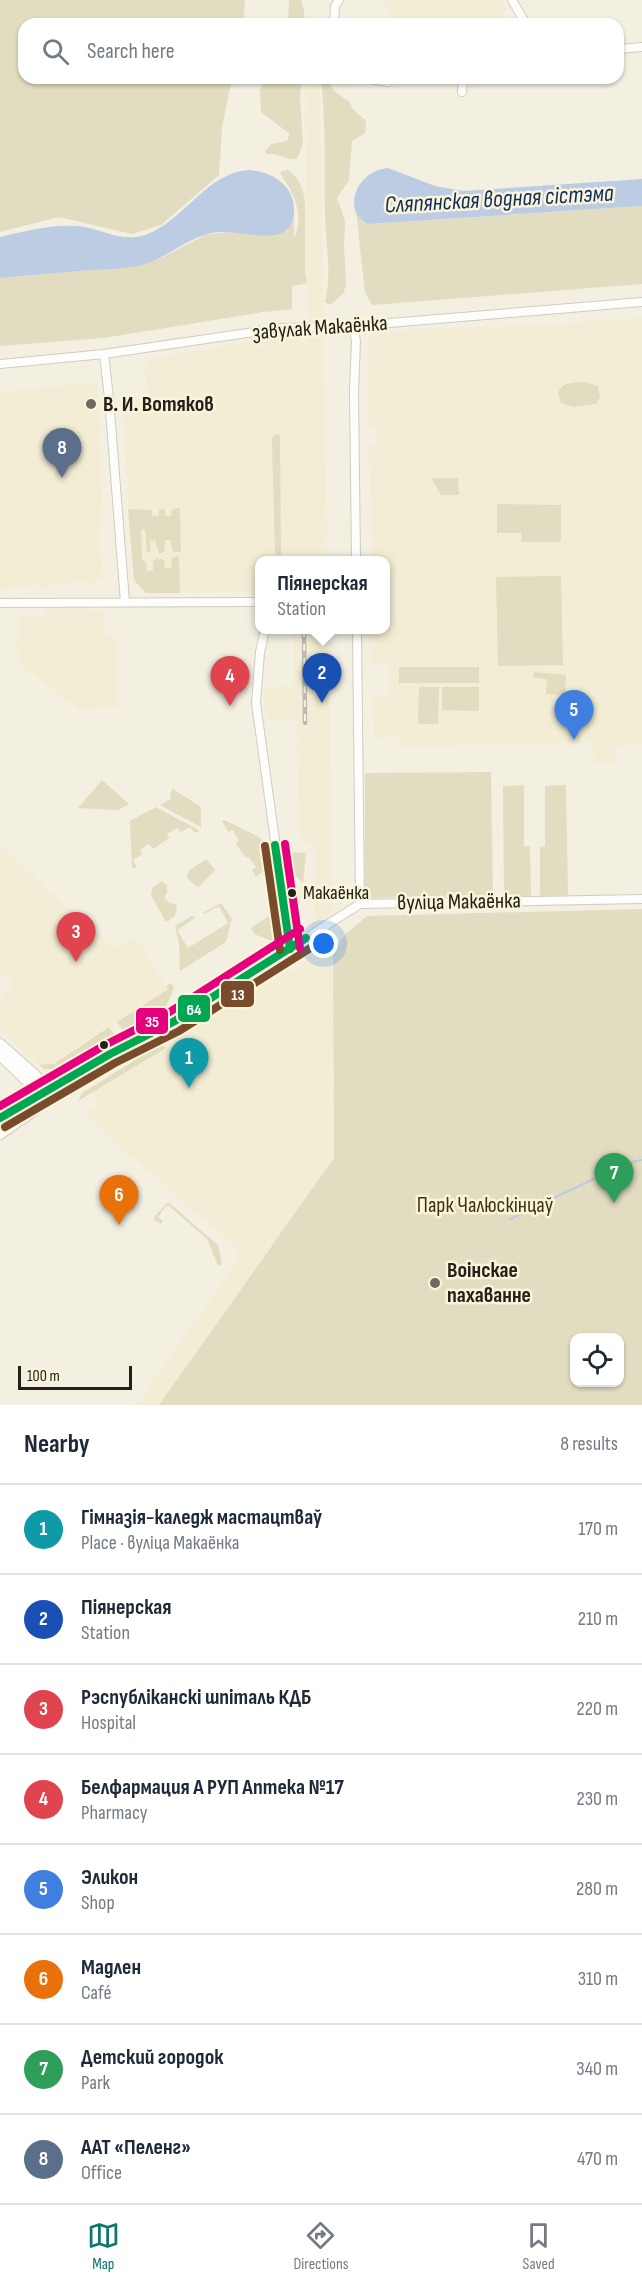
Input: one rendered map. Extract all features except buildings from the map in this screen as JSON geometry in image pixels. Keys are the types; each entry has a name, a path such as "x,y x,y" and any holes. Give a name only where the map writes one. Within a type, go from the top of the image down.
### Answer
{"street":[{"path":"334,18 335,6 339,0"},
{"path":"512,0 522,18"},
{"path":"624,48 642,47"},
{"path":"462,92 463,84"},
{"name":"завулак Макаёнка","path":"0,364 104,354 282,328 353,326 642,302"},
{"path":"353,326 356,341 354,391 356,556"},
{"path":"104,354 110,398 125,602"},
{"path":"0,603 255,602"},
{"path":"264,634 260,652 256,703 290,949"},
{"path":"0,1118 50,1094 167,1025 360,904 357,634"},
{"name":"вуліца Макаёнка","path":"360,904 642,899"},
{"path":"0,1044 34,1075 50,1094"},
{"path":"0,1055 28,1082 50,1094"},
{"path":"0,1134 50,1094"}],"shaded area":[{"path":"383,0 501,0 507,10 500,15 502,18 394,18"},
{"path":"305,84 320,84 327,556 255,556 255,592 146,593 134,580 122,401 147,397 145,365 154,358 297,334 308,349"},
{"path":"642,318 642,745 615,746 615,763 594,763 593,742 399,747 398,737 374,738 373,695 390,694 389,663 371,663 370,649 375,649 374,634 390,634 390,556 372,556 369,446 377,446 377,427 368,428 369,336 398,330 574,324 574,319 575,322"},
{"path":"98,382 103,524 98,524 103,580 96,581 97,585 87,586 86,581 51,585 51,588 41,589 39,585 0,590 0,392"},
{"path":"46,609 104,610 104,635 117,635 117,707 79,710 19,663 20,653 13,642 19,636 18,617 46,618"},
{"path":"294,634 329,634 334,1158 159,1405 136,1405 236,1262 237,1249 107,1135 87,1113 97,1105 91,1093 286,972 305,964 314,912 315,849 299,836 297,720 266,720 263,687 294,686"},
{"path":"0,845 113,948 136,937 168,989 54,1064 39,1065 0,1030 0,999 15,984 0,972"}],"green space":[{"path":"0,0 245,0 244,18 18,18 18,84 231,84 222,127 219,175 161,225 132,234 59,217 0,232"},
{"path":"289,0 301,0 305,18 288,18"},
{"path":"263,84 301,84 303,144 297,159 267,154 265,151 271,144 287,141 290,134 261,112 260,89"},
{"path":"322,84 330,84 335,92 349,101 353,109 366,121 365,133 352,141 349,180 337,198 345,220 346,285 343,294 330,305 325,302 328,270"},
{"path":"288,170 300,184 305,201 307,281 305,284 292,286 292,309 104,338 0,346 0,278 134,266 161,258 205,235 228,232 274,235 291,225 294,219 294,238 298,226 297,207 280,172"},
{"path":"642,206 642,284 372,305 365,292 356,211 361,220 373,224"},
{"path":"584,382 598,386 600,397 596,404 573,407 561,403 558,393 563,386 569,383"},
{"path":"274,435 280,436 281,555 276,554 275,551 272,440"},
{"path":"431,478 458,478 459,495 441,495"},
{"path":"497,504 561,505 561,542 521,542 521,533 497,533"},
{"path":"180,508 181,552 174,552 171,540 165,540 164,552 159,554 155,540 150,541 150,552 147,553 145,530 141,529 142,559 146,562 147,571 153,570 153,562 157,558 164,560 165,568 171,568 172,558 179,556 180,593 146,593 134,580 128,509 152,510 152,516 159,516 159,510 165,509 165,516 171,516 172,509"},
{"path":"561,576 563,665 498,666 496,577"},
{"path":"399,667 479,667 479,683 399,683"},
{"path":"534,672 566,675 565,695 546,694 547,679 533,678"},
{"path":"419,687 439,687 438,724 418,724"},
{"path":"442,687 479,687 479,711 442,710"},
{"path":"491,772 493,896 365,898 365,773"},
{"path":"102,780 129,804 118,810 78,808"},
{"path":"524,785 524,846 530,847 531,896 504,896 503,786"},
{"path":"566,785 568,895 540,896 540,847 545,846 545,786"},
{"path":"173,789 201,807 201,827 160,805 171,799 170,793"},
{"path":"156,807 200,831 195,833 190,827 181,832 177,828 167,834 169,838 153,849 149,844 140,850 142,855 133,860 137,868 132,868 130,821"},
{"path":"222,821 261,838 266,868 256,877 252,870 256,867 236,844 239,841 233,830 228,832"},
{"path":"306,853 303,883 285,865 282,854"},
{"path":"206,859 215,870 198,888 186,877 190,870"},
{"path":"162,881 167,886 167,893 164,897 170,903 177,905 175,916 166,922 151,895 153,887"},
{"path":"221,903 232,919 226,942 180,971 179,944 175,926 192,916 195,918 177,930 188,948 228,923 219,906 203,913"},
{"name":"Парк Чалюскінцаў","path":"642,909 642,1405 159,1405 334,1158 333,949 367,916"},
{"path":"276,913 278,940 274,942 254,934 252,927"},
{"path":"171,983 174,988 166,1006 127,1031 123,1031 117,1022 168,989 166,986"},
{"path":"109,1027 116,1037 61,1070 44,1069 39,1065 54,1064"},
{"path":"161,1044 166,1048 78,1101 82,1093"},
{"path":"168,1202 218,1245 222,1264 218,1266 207,1239 169,1206 166,1206 158,1217 163,1221 161,1224 155,1221 154,1217"}],"water":[{"name":"Сляпянская водная сістэма","path":"388,168 435,186 464,191 642,179 642,206 369,224 360,219 356,211 354,202 356,193 367,176"},
{"path":"249,170 274,177 291,194 294,217 291,225 285,231 269,236 230,232 212,233 194,239 151,262 136,266 0,278 0,237 58,226 86,227 127,237 145,235 172,219 220,179"}],"waterway":[{"path":"619,1170 631,1162 642,1160"},
{"path":"510,1219 596,1178 615,1173"}],"railway":[{"path":"304,634 305,723"}],"transit line":[{"name":"35","path":"285,844 300,948"},
{"name":"64","path":"275,845 290,949"},
{"name":"13","path":"265,846 280,950"},
{"name":"35","path":"0,1106 105,1045 168,1013 300,929"},
{"name":"64","path":"0,1118 110,1054 173,1022 306,938"},
{"name":"13","path":"5,1127 115,1063 179,1031 312,947"}],"place":[{"name":"В. И. Вотяков","path":"91,404"},
{"name":"ААТ «Пеленг»","path":"62,478"},
{"name":"Піянерская","path":"322,703"},
{"name":"Белфармация А РУП Аптека №17","path":"230,706"},
{"name":"Эликон","path":"574,740"},
{"name":"Макаёнка","path":"292,893"},
{"name":"Рэспубліканскі шпіталь КДБ","path":"76,962"},
{"name":"Гімназія-каледж мастацтваў","path":"189,1088"},
{"name":"Детский городок","path":"614,1203"},
{"name":"Мадлен","path":"119,1225"},
{"name":"Воінскае пахаванне","path":"435,1283"}]}
